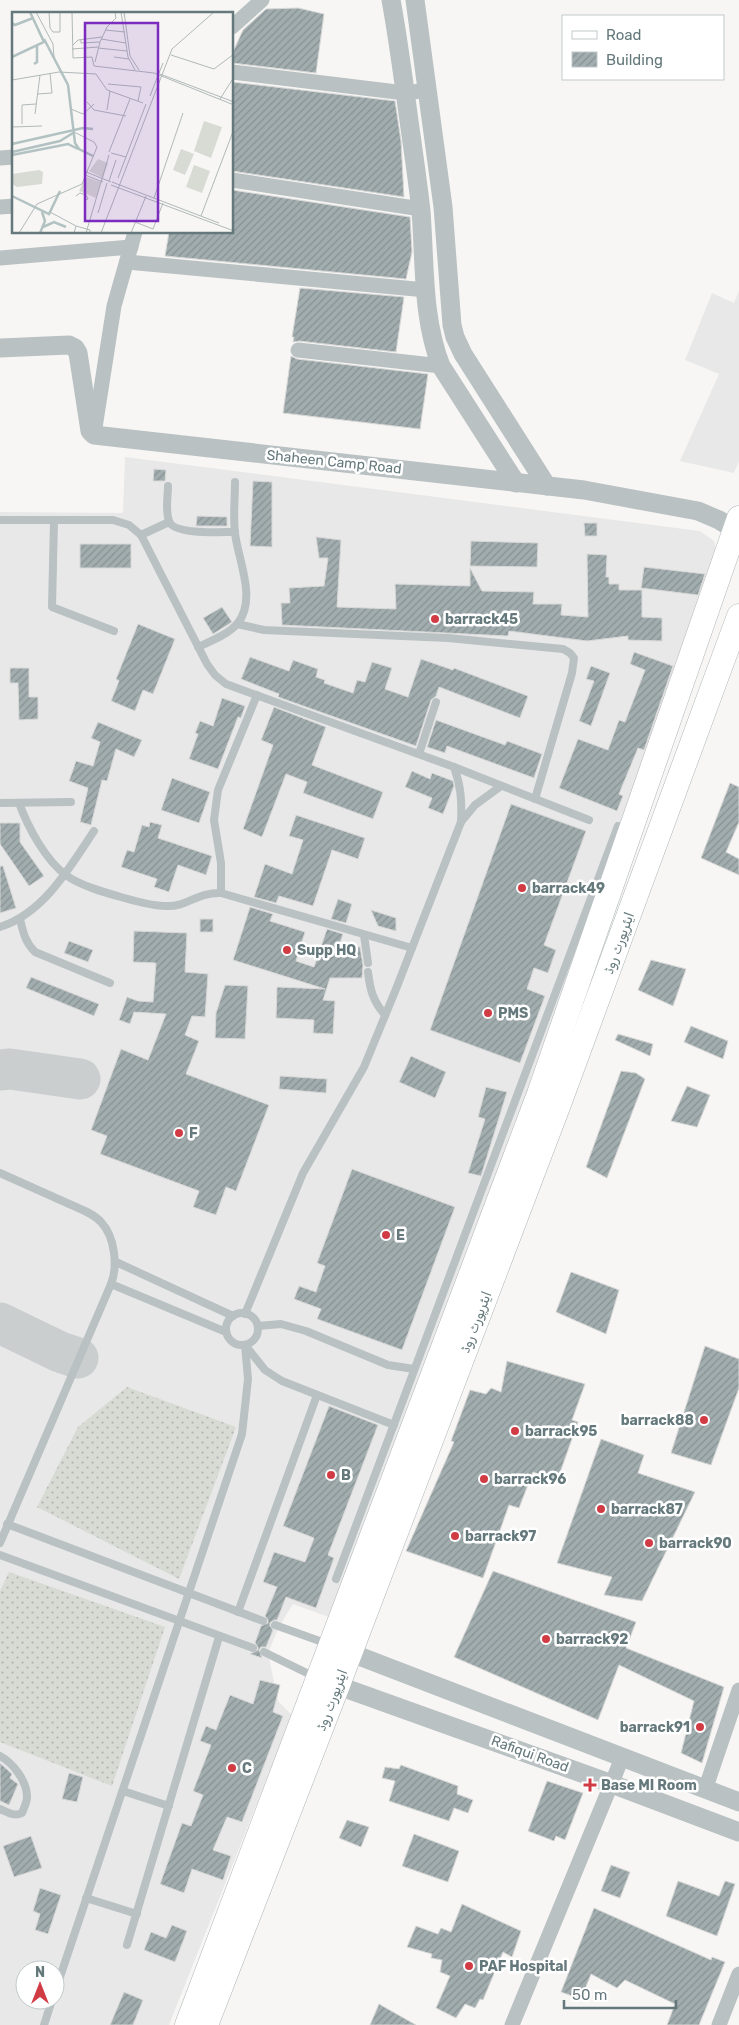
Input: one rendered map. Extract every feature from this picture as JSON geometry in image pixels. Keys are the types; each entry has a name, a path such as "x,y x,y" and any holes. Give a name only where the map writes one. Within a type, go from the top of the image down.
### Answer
{"main road":[{"path":"187,2025 329,1682 539,1094 738,527"},
{"name":"ایئرپورٹ روڈ","path":"341,1649 559,1104 739,616"},
{"name":"ایئرپورٹ روڈ","path":"206,2025 329,1682"}],"street":[{"path":"234,25 262,0"},
{"path":"391,0 421,209 426,290 430,332 434,349 442,366 516,482"},
{"path":"416,0 442,207 452,324 455,337 463,354 547,486"},
{"path":"234,72 405,93 428,90"},
{"path":"234,180 421,209"},
{"path":"0,258 131,247 426,290"},
{"path":"94,436 114,306 131,247"},
{"path":"0,348 69,345 75,348 78,353 90,431 94,436"},
{"path":"298,350 442,366"},
{"name":"Shaheen Camp Road","path":"94,436 584,490 682,507 738,527"},
{"name":"Rafiqui Road","path":"341,1649 739,1802"},
{"name":"Rafiqui Road","path":"329,1682 739,1832"},
{"path":"705,1790 739,1690"},
{"path":"512,2025 622,1758"},
{"path":"719,2025 739,1974"}],"lane":[{"path":"198,646 218,637 237,624 245,604 245,589 235,532 235,482"},
{"path":"168,486 169,522 173,527 182,530 235,532"},
{"path":"0,520 113,520 130,525 141,535 215,675 226,684 454,767 588,820"},
{"path":"54,521 52,607 114,631"},
{"path":"141,535 169,522"},
{"path":"237,624 264,630 448,638 563,649 570,653 574,658 572,673 535,799"},
{"path":"221,893 221,863 214,820 218,790 257,695"},
{"path":"419,754 436,702"},
{"path":"454,767 462,798 461,822"},
{"path":"245,1314 303,1173 364,1067 461,822 476,804 501,786"},
{"path":"0,803 71,802"},
{"path":"18,803 37,842 65,875 88,886 142,903 166,906 184,904 196,896 208,892 221,893 412,948"},
{"path":"336,1579 618,826"},
{"path":"0,928 20,919 38,904 65,875 94,831"},
{"path":"20,919 23,934 28,945 35,952 110,983"},
{"path":"364,935 368,963"},
{"path":"368,972 371,995 376,1005 385,1015"},
{"path":"0,1173 84,1211 101,1222 110,1236 116,1262 111,1284 0,1543"},
{"path":"116,1262 233,1316 245,1314 256,1320 258,1326 255,1338 245,1345"},
{"path":"111,1284 226,1332 233,1342 245,1345 266,1370 282,1381 394,1425"},
{"path":"226,1332 229,1320 233,1316"},
{"path":"258,1326 281,1324 306,1331 388,1365 414,1369"},
{"path":"65,1962 242,1434 248,1379 245,1345"},
{"path":"238,1612 316,1395"},
{"path":"8,1524 263,1621"},
{"path":"0,1555 252,1648"},
{"path":"275,1625 341,1649"},
{"path":"127,1945 218,1637"},
{"path":"264,1652 329,1682"},
{"path":"0,1756 16,1768 26,1790 27,1799 22,1813 14,1815 0,1808"},
{"path":"123,1791 169,1806"},
{"path":"86,1898 137,1914"},
{"path":"44,2025 49,2010"}],"shaded area":[{"path":"739,291 739,461 734,473 680,461 719,374 685,360 712,293 734,303"},
{"path":"125,457 700,531 714,541 716,551 684,667 334,1619 293,1604 279,1627 268,1653 278,1701 292,1715 169,2025 0,2025 0,512 123,513"},
{"path":"127,1387 236,1427 179,1579 37,1507 78,1427"},
{"path":"9,1572 165,1627 112,1786 0,1742 0,1591"}],"building":[{"path":"298,8 324,14 316,73 234,63 234,50 243,30 266,9"},
{"path":"234,82 395,101 401,141 404,197 234,171"},
{"path":"234,190 410,217 412,252 406,279 165,256 169,234 234,234"},
{"path":"300,288 404,297 396,352 299,341 293,342 294,337 292,337"},
{"path":"291,356 297,359 428,374 420,429 283,413"},
{"path":"154,469 166,470 165,481 153,481"},
{"path":"253,481 272,482 272,547 250,546"},
{"path":"197,516 227,517 227,526 196,526"},
{"path":"584,523 597,523 597,536 585,536"},
{"path":"316,537 341,540 337,607 396,609 395,584 470,586 470,568 482,591 534,592 533,604 562,604 561,615 588,617 587,554 607,555 606,577 609,577 609,584 619,584 619,590 642,590 642,617 662,618 662,641 628,640 628,636 587,641 509,631 508,636 282,625 281,603 290,603 289,588 324,586 328,558 319,558"},
{"path":"471,541 538,543 537,567 470,566"},
{"path":"80,544 131,544 131,568 80,568"},
{"path":"644,567 705,574 698,595 641,588"},
{"path":"222,607 232,622 213,634 203,618"},
{"path":"138,624 175,639 153,694 143,690 135,711 111,701 119,681 116,679"},
{"path":"634,652 673,666 644,750 638,748 619,794 623,796 617,811 559,788 578,739 608,750 619,720 625,722 645,670 630,664"},
{"path":"250,657 289,671 293,660 318,669 316,677 325,680 324,683 353,693 357,680 365,682 372,662 392,668 385,689 408,697 421,659 453,670 454,668 528,696 520,718 439,687 436,696 431,700 416,746 278,697 279,694 241,679"},
{"path":"591,666 610,673 591,726 579,721 594,681 586,679"},
{"path":"10,668 29,668 29,697 38,697 38,719 19,720 18,683 10,683"},
{"path":"222,698 245,706 241,718 238,717 218,769 189,759 198,734 195,733 200,721 213,726"},
{"path":"274,707 326,727 312,765 383,792 373,819 303,793 307,782 286,774 262,837 243,829 273,745 261,740"},
{"path":"436,720 505,745 507,741 542,754 534,778 447,746 445,753 427,747"},
{"path":"98,722 142,740 134,757 116,749 107,781 102,780 91,825 80,822 88,788 69,781 76,761 93,766 100,742 91,738"},
{"path":"412,771 430,779 432,773 453,781 454,786 443,814 428,808 432,798 405,787"},
{"path":"172,778 210,792 199,823 161,810"},
{"path":"730,783 739,787 739,822 726,852 739,859 739,875 701,858"},
{"name":"barrack49","path":"511,804 586,831 544,945 556,950 548,973 534,968 527,989 545,996 520,1063 430,1030"},
{"path":"296,815 365,838 358,859 332,850 313,906 279,896 276,903 254,897 265,864 292,874 303,840 289,836"},
{"path":"150,822 162,825 158,838 212,856 206,875 178,865 169,892 154,887 157,879 121,867 127,850 134,852 142,825 149,827"},
{"path":"0,823 20,823 20,842 44,876 29,886 0,844"},
{"path":"0,866 3,866 16,908 0,913"},
{"path":"338,899 352,904 346,923 331,919"},
{"path":"250,907 273,914 270,921 305,932 296,961 314,967 327,929 343,934 339,946 360,947 363,965 362,978 330,978 323,1000 335,1001 333,1034 313,1033 314,1020 276,1018 277,987 325,989 233,960"},
{"path":"371,910 396,918 396,931 378,926"},
{"path":"200,919 213,919 213,932 200,932"},
{"name":"F","path":"134,931 187,933 185,972 208,974 205,1017 192,1016 185,1035 199,1041 186,1074 269,1105 236,1191 226,1187 216,1215 193,1207 199,1191 100,1154 107,1136 91,1130 121,1049 148,1060 166,1014 134,1012 130,1024 119,1020 127,997 138,1001 153,1002 156,963 133,962"},
{"path":"69,941 93,950 88,962 64,953"},
{"path":"651,960 686,969 673,1006 638,990"},
{"path":"31,977 99,1004 94,1016 26,988"},
{"path":"225,985 248,986 245,1039 215,1038 216,1013"},
{"path":"691,1026 728,1041 723,1059 684,1042"},
{"path":"618,1034 653,1044 650,1056 615,1040"},
{"path":"411,1056 446,1072 435,1098 399,1082"},
{"path":"621,1071 636,1073 645,1079 607,1178 586,1167"},
{"path":"280,1076 327,1079 326,1093 279,1089"},
{"path":"687,1086 710,1095 697,1127 671,1121"},
{"path":"486,1087 507,1092 481,1176 468,1173 485,1119 478,1117"},
{"name":"E","path":"352,1169 455,1207 402,1350 317,1319 321,1309 294,1299 299,1286 316,1292 325,1266 317,1263"},
{"path":"571,1272 619,1290 606,1334 556,1312"},
{"name":"barrack88","path":"705,1346 739,1359 739,1388 711,1465 671,1453"},
{"path":"507,1361 585,1384 572,1420 578,1422 557,1481 533,1472 519,1508 509,1505 483,1578 406,1551 454,1442 451,1441 470,1390 486,1394 491,1388 501,1392"},
{"name":"B","path":"329,1406 378,1425 328,1555 334,1558 316,1608 286,1597 277,1620 270,1623 273,1630 266,1647 261,1647 259,1650 262,1658 250,1654 258,1650 255,1643 261,1626 268,1623 265,1616 277,1587 263,1582 274,1552 305,1562 314,1538 283,1526"},
{"path":"601,1439 644,1455 638,1473 695,1492 642,1601 604,1595 612,1577 557,1563"},
{"name":"barrack92","path":"493,1571 636,1622 626,1648 724,1687 702,1763 681,1753 694,1701 619,1665 598,1720 454,1657"},
{"name":"C","path":"260,1680 280,1685 273,1712 283,1716 242,1822 227,1817 213,1850 231,1856 223,1880 192,1869 184,1893 160,1884 182,1823 191,1826 203,1795 193,1791 211,1745 200,1741 206,1726 216,1730 230,1695 253,1704"},
{"path":"0,1763 12,1774 10,1778 18,1784 9,1805 0,1801"},
{"path":"401,1765 458,1786 457,1794 473,1800 468,1813 454,1808 449,1821 389,1801 395,1781 382,1778 385,1767 399,1769"},
{"path":"69,1773 83,1777 77,1802 62,1799"},
{"path":"547,1781 583,1793 565,1840 556,1836 554,1841 528,1831"},
{"path":"347,1820 369,1827 361,1847 339,1838"},
{"path":"414,1834 459,1851 448,1882 402,1866"},
{"path":"31,1836 42,1868 14,1877 3,1846"},
{"path":"611,1865 630,1872 620,1898 601,1891"},
{"path":"678,1881 719,1896 725,1881 735,1884 717,1936 666,1916"},
{"path":"40,1888 61,1895 48,1934 35,1930 40,1914 33,1911"},
{"name":"PAF Hospital","path":"462,1904 521,1931 512,1957 503,1952 483,2000 480,1999 475,2008 465,2004 456,2018 436,2008 450,1976 440,1972 442,1960 431,1958 432,1954 407,1947 416,1926 438,1934 441,1928 451,1932"},
{"path":"594,1908 711,1960 712,1957 725,1962 699,2025 667,2025 675,2004 625,1980 617,1988 591,1974 581,1999 561,1992"},
{"path":"172,1925 187,1931 175,1962 144,1950 151,1932 166,1938"},
{"path":"124,1992 143,2000 133,2025 110,2025"},
{"path":"379,2004 416,2025 370,2025"}],"taxiway":[{"path":"0,1070 10,1069 80,1079"},
{"path":"0,1323 60,1352 78,1358"}],"place":[{"name":"barrack45","path":"435,619"},
{"name":"barrack49","path":"522,888"},
{"name":"Supp HQ","path":"287,950"},
{"name":"PMS","path":"488,1013"},
{"name":"F","path":"179,1133"},
{"name":"E","path":"386,1235"},
{"name":"barrack88","path":"704,1420"},
{"name":"barrack95","path":"515,1431"},
{"name":"B","path":"331,1475"},
{"name":"barrack96","path":"484,1479"},
{"name":"barrack87","path":"601,1509"},
{"name":"barrack97","path":"455,1536"},
{"name":"barrack90","path":"649,1543"},
{"name":"barrack92","path":"546,1639"},
{"name":"barrack91","path":"700,1727"},
{"name":"C","path":"232,1768"},
{"name":"Base MI Room","path":"590,1785"},
{"name":"PAF Hospital","path":"469,1966"}]}
